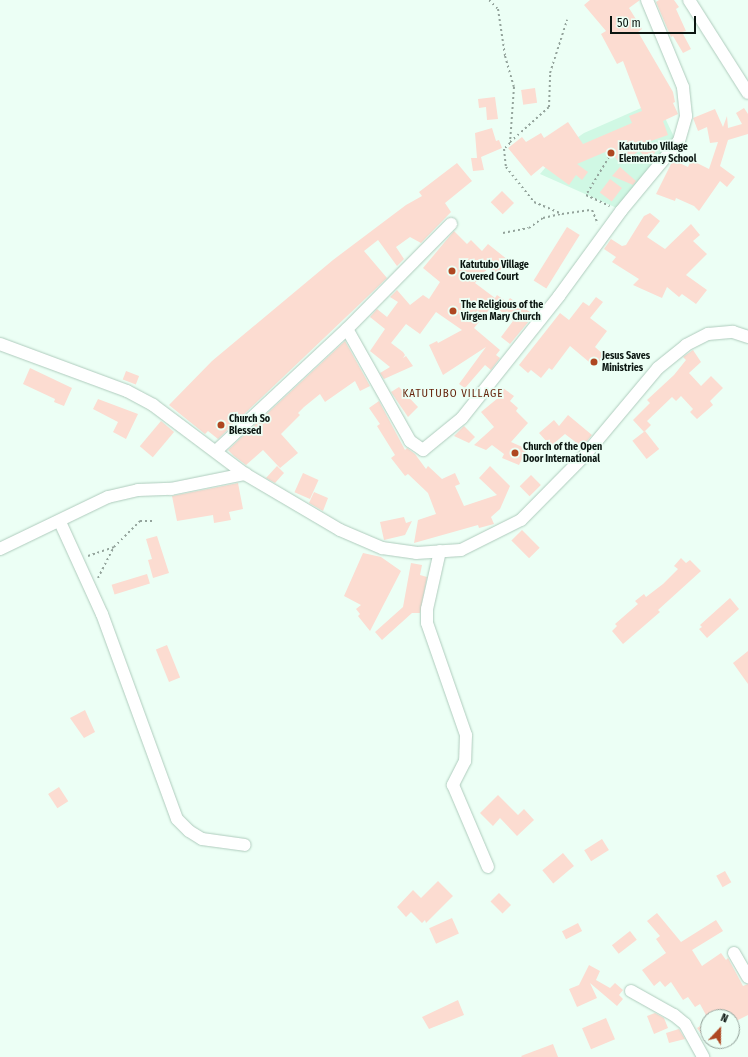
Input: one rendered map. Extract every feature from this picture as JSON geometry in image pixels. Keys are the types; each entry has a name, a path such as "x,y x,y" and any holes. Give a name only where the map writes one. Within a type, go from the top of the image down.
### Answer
{"street":[{"path":"347,329 410,441 422,450 462,418 621,211 679,141 686,116 683,87 647,0"},
{"path":"689,0 748,93"},
{"path":"216,451 347,329 451,224"},
{"path":"0,344 127,391 153,405 245,474 361,541 382,548 416,553 461,550 521,520 585,455 658,368 686,345 708,334 732,332 748,337"},
{"path":"0,549 60,522 108,497 138,490 171,489 245,474"},
{"path":"60,522 92,590 177,819 189,831 202,839 245,846"},
{"path":"440,551 427,609 427,623 466,735 465,761 453,785 488,867"},
{"path":"734,954 748,977"},
{"path":"631,991 679,1019 697,1043 703,1057"}],"path":[{"path":"489,0 498,9 505,56 514,87 510,143"},
{"path":"562,214 534,202 506,167 504,148 549,107 550,73 567,20"},
{"path":"609,156 586,195 621,211"},
{"path":"503,233 529,228 543,218 592,210 603,236"},
{"path":"92,590 114,547 140,521 152,521"},
{"path":"77,559 114,547"}],"shaded area":[{"name":"Katutubo Village Elementary School","path":"657,101 675,139 619,209 540,174 561,149 584,133"}],"building":[{"path":"590,0 640,0 629,8 642,29 638,32 673,92 675,102 673,103 678,114 663,121 668,135 648,142 657,150 649,160 639,151 620,164 610,150 577,164 588,172 582,180 576,175 569,185 543,166 531,176 508,148 522,137 526,142 541,133 544,138 568,122 583,144 632,123 629,116 642,111 623,61 617,64 601,34 606,31 584,5"},
{"path":"659,0 674,0 679,7 676,9 686,31 682,32 691,49 683,53 673,36 671,37 656,2"},
{"path":"535,88 537,103 523,105 521,90"},
{"path":"495,97 498,119 487,120 486,107 479,108 478,99"},
{"path":"744,108 748,114 748,134 728,140 720,166 735,177 727,187 720,181 699,211 694,206 676,198 675,201 656,194 673,160 688,167 691,160 709,169 718,142 710,143 707,127 698,131 693,118 715,109 723,127 727,116 728,128 742,124 736,113"},
{"path":"492,128 496,141 499,140 502,148 481,157 484,170 473,171 471,158 477,158 475,133"},
{"path":"457,163 472,181 445,203 451,212 421,243 410,237 396,247 404,259 397,266 378,240 364,251 387,278 218,439 208,431 205,434 169,405 212,361 333,260 406,205 422,196 419,192"},
{"path":"620,167 636,181 633,185 612,176"},
{"path":"610,179 622,188 612,202 600,193"},
{"path":"502,191 514,203 503,214 491,202"},
{"path":"650,213 660,221 647,237 665,249 691,224 700,235 693,241 707,254 686,275 707,290 696,304 682,294 679,297 667,287 662,298 633,285 639,279 612,262 616,257 604,249 611,239 622,246 626,245 644,216"},
{"path":"567,227 580,235 546,288 534,280"},
{"path":"454,231 467,244 471,240 482,251 488,244 508,260 497,274 489,267 475,283 495,298 497,295 507,302 510,298 534,315 510,344 501,337 513,321 493,305 474,328 500,350 496,355 500,358 491,370 485,365 465,388 459,384 486,347 443,375 429,345 437,341 438,343 462,330 436,312 420,334 406,324 391,343 403,352 405,355 403,358 406,356 413,366 384,379 380,373 390,367 370,351 385,329 370,317 377,309 387,317 398,302 390,297 397,290 410,305 423,295 429,299 440,282 423,268"},
{"path":"596,297 603,302 590,318 607,331 595,347 605,356 595,367 570,346 552,370 549,368 541,378 531,370 528,373 519,365 560,313 569,320 583,302 589,306"},
{"path":"345,341 370,386 360,391 355,381 325,402 320,394 304,407 298,413 300,415 281,434 298,453 280,468 263,450 246,465 228,450"},
{"path":"693,350 701,362 689,373 701,386 711,376 723,388 710,401 713,405 697,419 690,412 693,409 681,396 676,401 672,397 647,421 651,425 644,432 633,420 650,403 647,400 674,375 686,360 683,357"},
{"path":"30,368 72,388 64,406 54,402 55,399 23,384"},
{"path":"126,371 139,376 136,384 123,379"},
{"path":"399,387 418,407 408,417 391,392"},
{"path":"503,388 514,396 510,401 518,408 516,411 528,423 511,442 527,449 519,465 502,458 504,454 492,445 486,450 474,445 494,427 481,412 498,398 496,397"},
{"path":"98,399 138,414 126,439 113,432 118,422 93,409"},
{"path":"379,401 405,450 407,448 415,454 426,469 428,466 442,479 455,473 460,484 455,486 464,506 497,495 479,478 490,466 510,486 500,509 491,517 494,524 479,528 478,525 414,543 418,520 436,514 428,493 408,474 405,476 391,458 395,455 377,426 380,424 369,408"},
{"path":"568,415 592,435 582,447 565,434 547,449 544,446 547,442 539,433 554,420 559,426"},
{"path":"161,421 174,432 153,457 140,446"},
{"path":"464,426 475,437 469,443 454,436"},
{"path":"645,431 659,449 647,459 632,441"},
{"path":"277,466 284,473 275,483 266,478"},
{"path":"303,473 319,480 310,499 294,492"},
{"path":"531,475 541,485 530,496 520,486"},
{"path":"238,483 243,509 229,512 231,520 214,523 213,515 177,521 172,496"},
{"path":"314,492 328,498 323,511 309,503"},
{"path":"404,517 406,523 412,521 405,535 384,540 380,522"},
{"path":"522,530 540,548 529,558 511,541"},
{"path":"157,536 169,573 153,578 148,560 152,559 146,539"},
{"path":"363,553 381,557 401,571 370,631 358,616 360,614 356,609 361,605 344,596"},
{"path":"681,558 686,563 690,560 701,571 658,610 660,612 623,644 612,631 617,626 615,624 638,604 635,601 644,594 646,597 663,584 678,569 674,566"},
{"path":"411,563 422,565 420,575 427,577 420,613 412,613 382,640 375,632 403,607"},
{"path":"147,574 150,584 115,594 112,585"},
{"path":"730,598 739,609 707,638 699,629 702,627 700,625"},
{"path":"167,645 180,677 169,682 156,649"},
{"path":"748,651 748,684 733,663"},
{"path":"85,710 95,732 84,738 70,718"},
{"path":"59,787 68,801 57,808 48,794"},
{"path":"498,795 518,815 524,809 534,820 517,836 500,818 493,826 480,813"},
{"path":"602,839 609,850 591,861 584,850"},
{"path":"563,853 574,866 553,883 542,870"},
{"path":"725,871 731,882 723,887 716,876"},
{"path":"438,881 453,896 426,923 425,920 422,923 411,912 406,917 397,907 413,890 421,898"},
{"path":"499,893 511,905 503,914 491,901"},
{"path":"657,913 681,942 716,920 723,931 692,950 702,966 721,953 726,960 728,958 743,986 748,984 748,1015 740,1019 740,1009 703,1009 700,1004 695,1007 688,997 683,1000 671,982 665,987 660,981 654,986 642,970 666,953 656,939 660,936 647,921"},
{"path":"452,918 459,934 436,944 429,928"},
{"path":"578,923 582,931 566,939 562,931"},
{"path":"630,931 637,940 619,954 612,945"},
{"path":"589,965 600,971 596,980 610,988 615,983 623,990 619,995 623,999 617,1006 590,983 597,998 577,1007 569,989 579,985"},
{"path":"458,1000 464,1015 429,1029 422,1017"},
{"path":"655,1013 664,1018 668,1028 654,1034 647,1016"},
{"path":"606,1018 615,1039 591,1049 582,1028"},
{"path":"679,1029 685,1039 669,1043 666,1033"},
{"path":"553,1044 558,1057 521,1056"}],"place":[{"name":"Katutubo Village Elementary School","path":"611,153"},
{"name":"Katutubo Village Covered Court","path":"452,271"},
{"name":"The Religious of the Virgen Mary Church","path":"453,311"},
{"name":"Jesus Saves Ministries","path":"594,362"},
{"name":"Church So Blessed","path":"221,425"},
{"name":"Church of the Open Door International","path":"515,453"}],"district":[{"name":"KATUTUBO VILLAGE","path":"453,394"}]}
